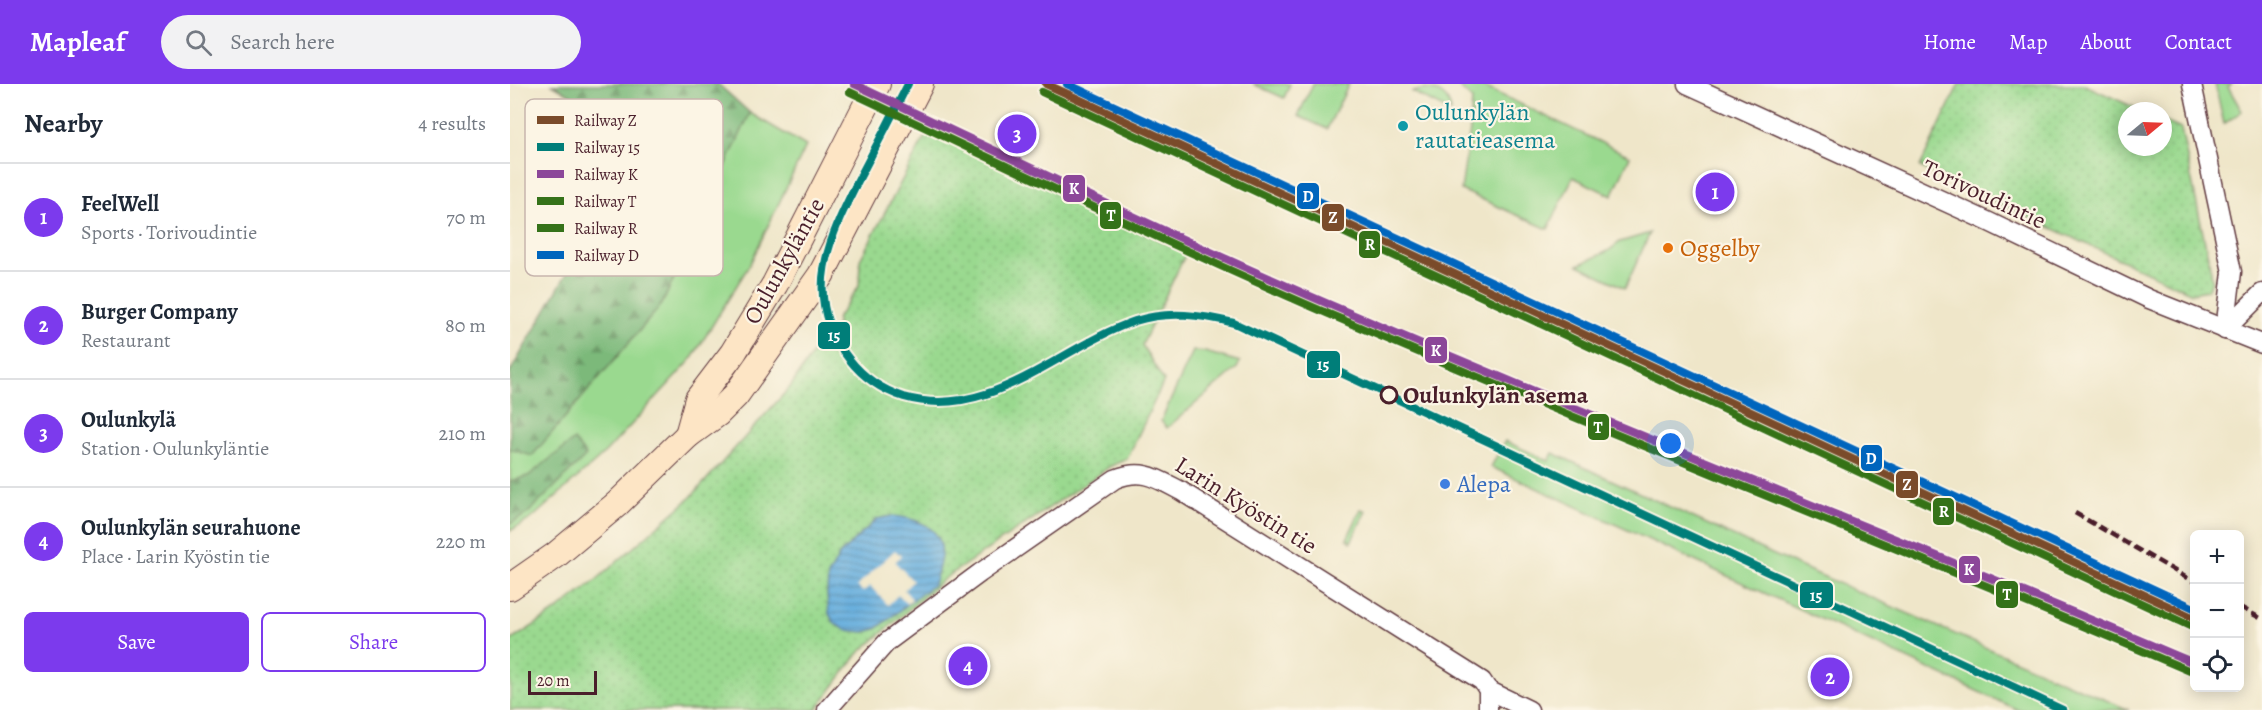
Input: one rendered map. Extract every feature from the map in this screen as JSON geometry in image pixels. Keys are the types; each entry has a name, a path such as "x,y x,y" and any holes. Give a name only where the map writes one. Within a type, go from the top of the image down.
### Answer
{"main road":[{"name":"Oulunkyläntie","path":"688,435 698,399 733,352 775,284 877,84"},
{"name":"Oulunkyläntie","path":"510,587 556,555 617,504 688,435 717,414 736,394 821,275 921,84"}],"street":[{"name":"Torivoudintie","path":"1687,84 1987,221 2149,299 2262,344"},
{"path":"2192,84 2232,272 2225,330"},
{"path":"2225,330 2262,293"},
{"name":"Larin Kyöstin tie","path":"827,710 887,642 1011,550 1115,479 1131,473 1156,478 1181,491 1482,681 1488,690"},
{"path":"1488,710 1488,690 1529,710"}],"green space":[{"path":"552,84 718,84 750,113 723,172 723,99 578,99"},
{"path":"1253,84 1290,84 1284,98"},
{"path":"1313,84 1349,84 1327,129 1298,116"},
{"path":"1459,84 1478,84 1630,156 1612,196 1573,177 1548,229 1461,190 1472,99 1458,86"},
{"path":"1959,84 2083,84 2122,102 2118,102 2118,156 2172,156 2172,125 2181,129 2212,281 2207,290 2192,293 1920,167"},
{"path":"2215,84 2231,84 2228,87 2242,111 2224,124"},
{"path":"1425,89 1443,95 1451,112 1412,92"},
{"path":"750,113 806,146 750,264 691,360 606,452 531,519 510,531 510,449 532,455 662,304 675,276 723,276 723,172"},
{"path":"929,129 1186,253 1142,345 1164,381 1127,459 1111,466 944,579 858,654 816,710 510,710 510,641 556,611 595,581 690,498 791,386 814,351 817,352 838,323 836,320 859,286 860,260"},
{"path":"1650,233 1625,288 1578,265 1608,251 1620,242"},
{"path":"565,276 675,276 662,304 532,456 510,449 510,372"},
{"path":"1193,351 1240,362 1237,368 1167,428 1161,421"},
{"path":"574,440 586,456 527,514 510,524 510,481 528,476"},
{"path":"1505,441 1549,461 1553,453 1774,555 2129,710 2018,710 1491,467"},
{"path":"1361,509 1366,511 1351,542 1347,539"}],"water":[{"path":"891,516 922,523 938,538 941,556 934,584 876,629 864,632 846,630 835,624 829,614 828,576 840,554 877,519"}],"pier":[{"path":"895,550 901,556 895,562 913,581 904,590 912,599 907,604 898,595 888,605 870,586 863,592 857,586"}],"railway":[{"path":"2075,513 2190,580"},
{"path":"2244,609 2262,619"}],"rail line":[{"name":"K","path":"854,84 1161,229 1347,312 2190,661"},
{"name":"15","path":"908,84 840,219 825,265 823,289 825,312 834,335 854,366 881,387 904,397 936,402 966,399 995,391 1135,321 1160,316 1185,315 1234,323 2063,710"},
{"name":"Z","path":"1046,84 2190,616"},
{"name":"D","path":"1067,84 2190,606"},
{"name":"T","path":"850,92 1157,237 1343,320 2190,671"},
{"name":"R","path":"1042,92 2190,626"}],"place":[{"name":"Oulunkylän rautatieasema","path":"1403,126"},
{"name":"Oulunkylä","path":"1017,134"},
{"name":"FeelWell","path":"1715,192"},
{"name":"Oggelby","path":"1668,248"},
{"name":"Oulunkylän asema","path":"1389,395"},
{"name":"Alepa","path":"1445,484"},
{"name":"Oulunkylän seurahuone","path":"968,666"},
{"name":"Burger Company","path":"1830,677"}]}
